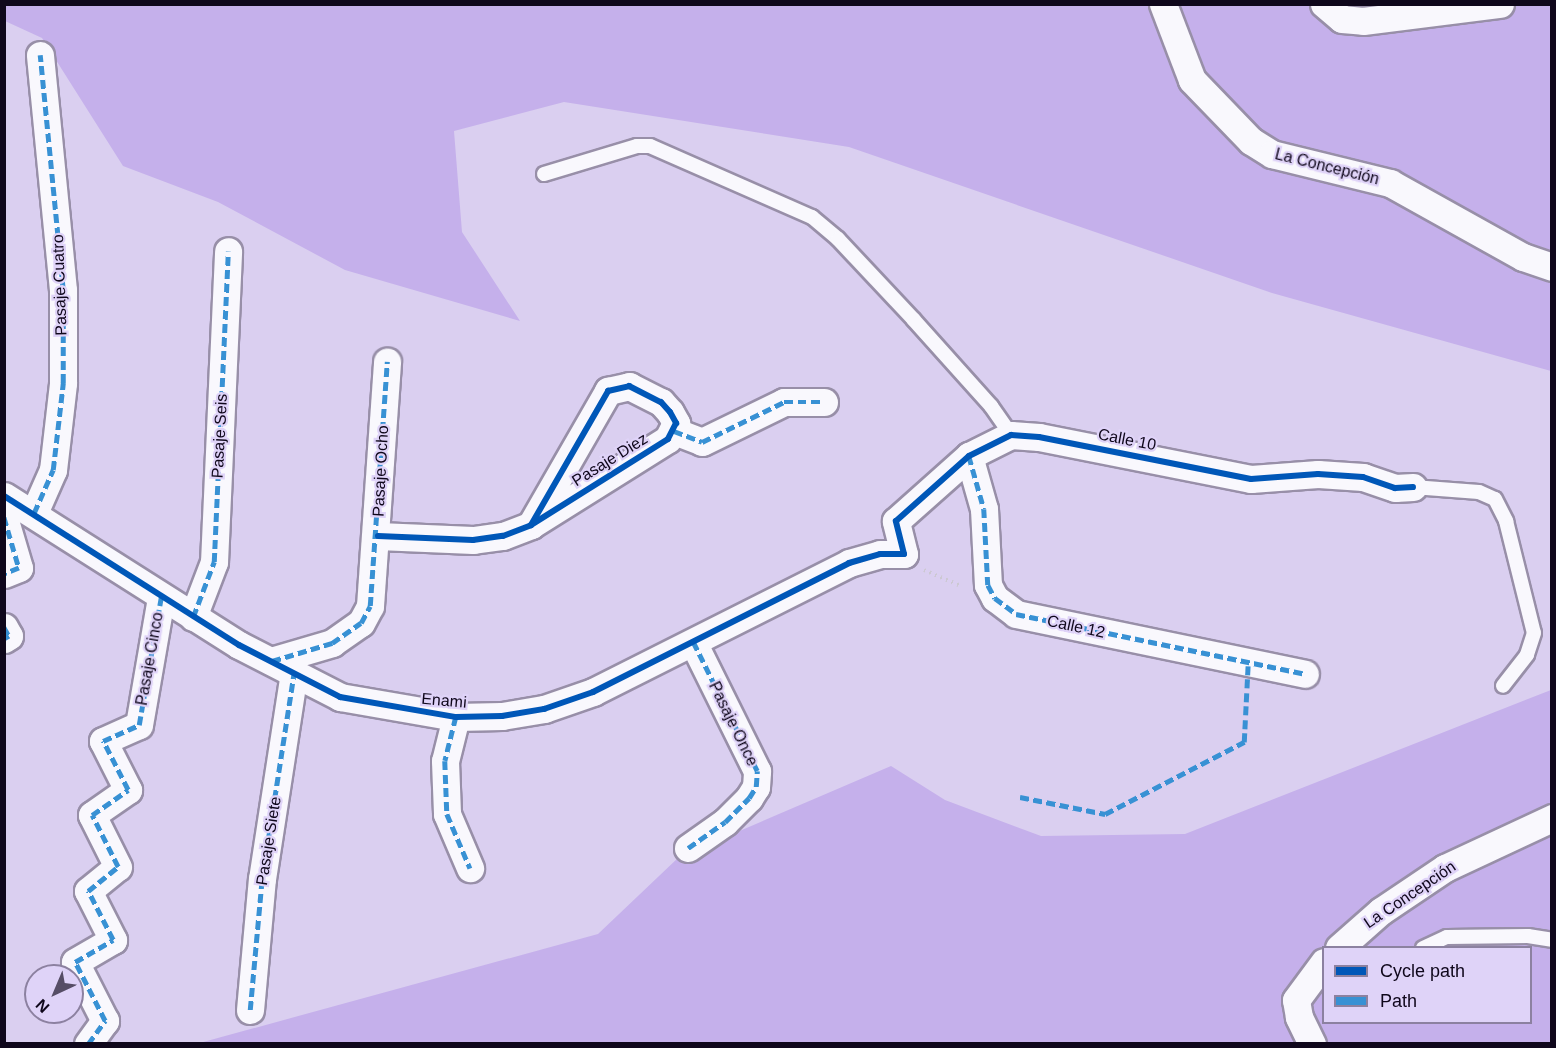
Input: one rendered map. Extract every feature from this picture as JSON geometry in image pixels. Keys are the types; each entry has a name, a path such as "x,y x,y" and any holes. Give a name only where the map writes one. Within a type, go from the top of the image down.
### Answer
{"street":[{"name":"La Concepción","path":"1163,4 1192,80 1251,141 1272,154 1390,183 1523,257 1551,267"},
{"path":"1324,4 1342,19 1363,21 1500,4"},
{"name":"Pasaje Cuatro","path":"34,513 53,470 63,383 63,290 40,55"},
{"name":"Pasaje Seis","path":"193,617 214,562 228,251"},
{"name":"Pasaje Ocho","path":"282,667 332,643 361,623 370,606 378,536 387,362"},
{"name":"Pasaje Diez","path":"378,536 473,540 503,536 531,525 653,451 674,431 676,423 661,402 629,386 608,391 531,525"},
{"path":"674,431 702,442 784,402 824,402"},
{"path":"904,554 896,521 969,456 1011,435"},
{"name":"Calle 10","path":"1011,435 1039,437 1251,479 1318,474 1363,477 1395,488 1413,487"},
{"path":"969,456 984,509 986,572 995,598"},
{"name":"Enami","path":"4,496 34,513 193,617 340,697 456,717 502,716 544,709 593,692 694,644 849,563 880,554 904,554"},
{"path":"4,517 20,568 4,574"},
{"name":"Pasaje Cinco","path":"88,1044 105,1021 75,962 113,940 87,891 118,867 92,815 128,790 103,741 139,725 161,597"},
{"name":"Calle 12","path":"995,598 1016,614 1305,674"},
{"path":"4,627 9,636 4,639"},
{"name":"Pasaje Once","path":"688,848 725,822 749,798 756,786 757,771 694,644"},
{"name":"Pasaje Siete","path":"250,1010 282,667"},
{"path":"456,717 445,761 447,814 470,868"},
{"name":"La Concepción","path":"1341,946 1381,910 1445,868 1551,819"},
{"path":"1312,1044 1299,1017 1296,1000 1313,986 1322,964"}],"lane":[{"path":"544,174 637,146 650,146 812,217 838,239 913,319 991,406 1011,435"},
{"path":"1413,487 1479,492 1495,499 1506,521 1534,633 1527,655 1503,686"},
{"path":"1427,946 1447,937 1528,936 1551,940"}],"path":[{"path":"904,554 932,576 995,598"}],"shaded area":[{"path":"5,4 1551,5 1551,371 1272,293 849,147 564,102 454,131 462,232 520,321 345,270 218,202 123,166 42,38 5,21"},
{"path":"1551,690 1551,1043 196,1044 598,934 679,857 891,766 945,800 1041,836 1185,834"}],"marked path":[{"path":"34,513 53,470 63,383 63,290 40,55"},
{"path":"193,617 214,562 228,251"},
{"path":"272,661 332,643 361,623 370,606 387,362"},
{"path":"674,431 702,442 784,402 824,402"},
{"path":"969,456 984,509 988,585 995,598 1016,614 1305,674"},
{"path":"4,517 19,568 4,574"},
{"path":"88,1044 105,1021 75,962 113,940 88,891 118,867 92,815 128,790 103,741 139,725 161,597"},
{"path":"4,627 9,636 4,639"},
{"path":"688,848 725,822 749,798 756,787 757,771 694,644"},
{"path":"1020,797 1105,814 1244,742 1248,663"},
{"path":"250,1010 262,879 294,672"},
{"path":"456,717 445,761 447,814 470,868"}],"cycle path":[{"path":"378,536 473,540 503,536 531,525 608,391 629,386 661,402 670,412 676,423 668,439 531,525"},
{"path":"4,496 239,645 340,697 456,717 502,716 544,709 593,692 849,563 880,554 904,554 896,521 969,456 1011,435 1039,437 1251,479 1318,474 1363,477 1395,488 1413,487"}]}
